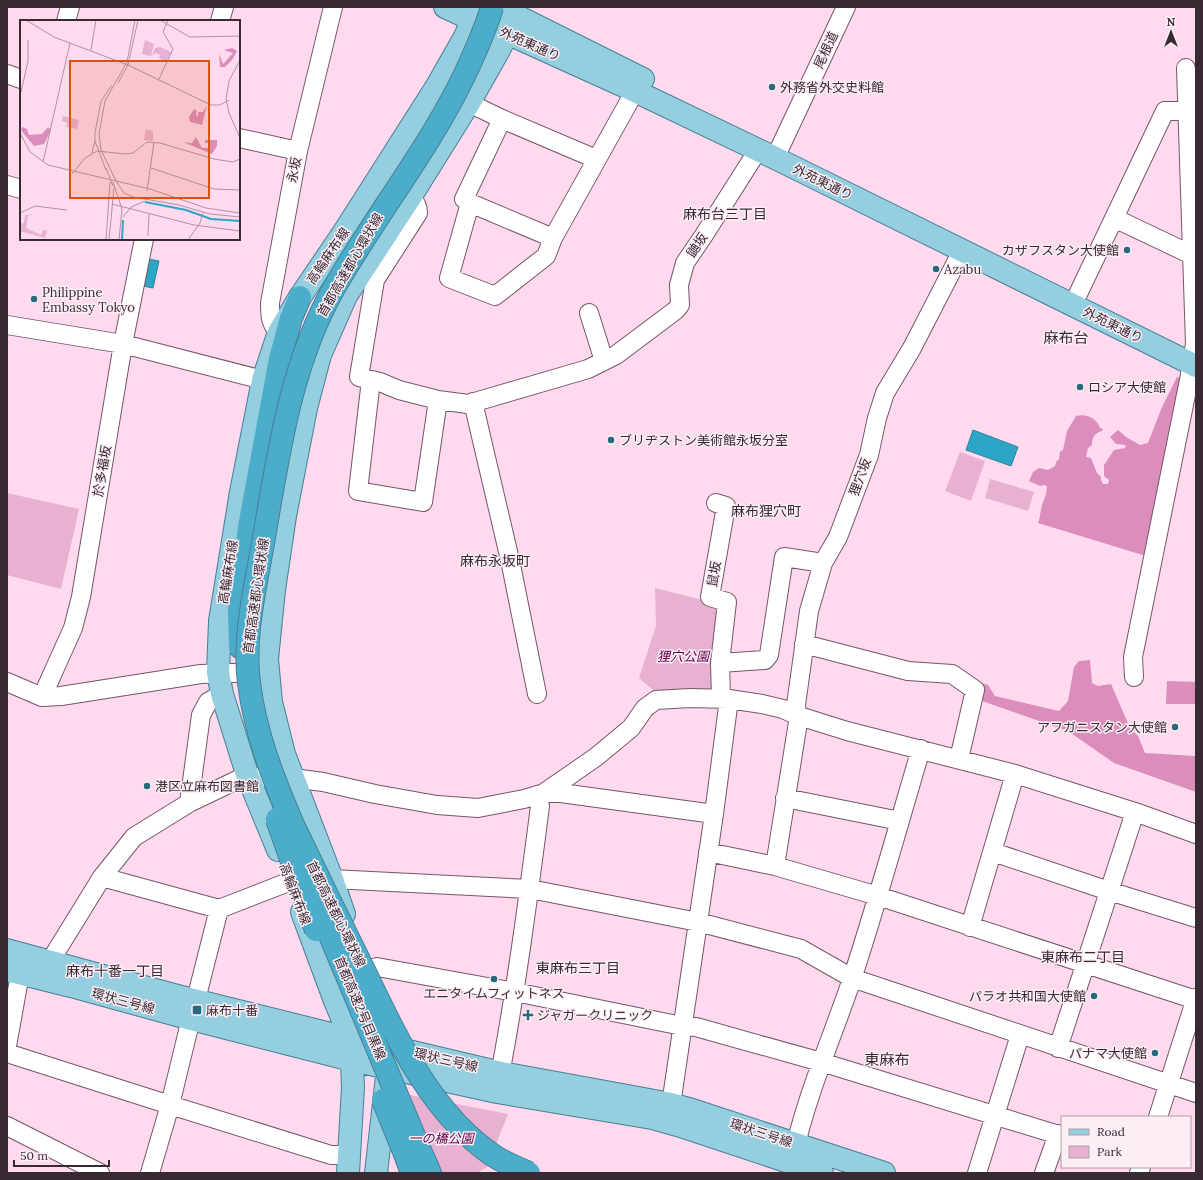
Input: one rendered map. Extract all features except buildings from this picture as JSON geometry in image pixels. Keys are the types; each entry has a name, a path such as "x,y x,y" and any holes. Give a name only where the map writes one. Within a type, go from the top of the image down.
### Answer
{"highway":[{"name":"首都高速都心環状線","path":"495,13 480,42 468,79 363,240 333,289 308,344 293,390 284,426 260,559 247,650 248,682 253,708 263,747 279,792 294,827 398,1038 434,1097 459,1126 471,1138 495,1156 529,1173"},
{"name":"首都高速都心環状線","path":"358,236 327,288 315,313 273,424 245,604 240,650 242,688 247,718 255,750 271,792 301,858 378,1013 419,1086 438,1112 467,1142 493,1161 516,1173"},
{"path":"273,424 280,359 300,297"},
{"name":"首都高速2号目黒線","path":"248,682 253,715 263,759 282,818 337,954 430,1173"},
{"name":"首都高速2号目黒線","path":"255,750 264,785 328,966 412,1173"}],"main road":[{"name":"外苑東通り","path":"445,7 495,13 771,152 962,251 1194,359"},
{"name":"外苑東通り","path":"495,13 635,91 771,152 1078,294 1194,359"},
{"path":"438,86 468,79 500,48 495,13"},
{"name":"高輪麻布線","path":"349,1164 353,1087 352,1050 291,881 248,777 222,694 218,673 220,621 241,492 263,380 279,332 300,297 346,229 438,86 466,35 495,13"},
{"path":"376,1173 388,1068 386,1035 379,1008 364,973 332,879 284,754 271,702 267,659 274,590 284,524 306,408 320,355 346,296 470,103 468,79"},
{"name":"環状三号線","path":"7,950 49,962 193,1010 352,1050 387,1046 499,1082 644,1117 669,1114 792,1160 822,1173"},
{"name":"環状三号線","path":"14,972 71,986 193,1010 302,1028 388,1068 499,1082"},
{"path":"302,1028 314,1023 322,1016 334,1001"},
{"name":"環状三号線","path":"792,1160 884,1173"}],"street":[{"path":"66,20 70,7"},
{"path":"220,20 224,7"},
{"name":"永坂","path":"279,332 274,327 270,317 270,303 298,150 334,7"},
{"name":"尾根道","path":"771,152 846,7"},
{"path":"1134,676 1133,657 1194,359 1195,344 1186,68"},
{"path":"7,74 20,79"},
{"path":"470,203 449,278 495,296 546,256 596,159 635,91"},
{"path":"470,103 502,119 596,159"},
{"path":"1078,294 1165,111 1187,111"},
{"path":"502,119 464,199 470,203 554,238"},
{"path":"240,138 298,150"},
{"name":"鼬坂","path":"604,361 616,355 658,324 680,305 679,285 685,263 704,235 771,152"},
{"path":"379,176 411,196 418,207 418,213 375,280 359,377 380,382 399,390 438,400 468,404 588,369 604,361 589,313"},
{"path":"7,185 20,189"},
{"path":"1114,218 1192,255"},
{"name":"於多福坂","path":"42,697 73,628 81,597 123,344 144,240"},
{"name":"狸穴坂","path":"775,866 798,722 796,705 809,611 822,563 838,537 869,455 877,418 885,393 912,348 962,251"},
{"path":"7,325 123,344 263,380"},
{"path":"371,380 358,491 423,502 438,400"},
{"path":"473,402 510,560 537,694"},
{"name":"鼠坂","path":"716,503 726,506 710,597 727,602 720,663"},
{"path":"669,1114 714,814 725,699 720,663 765,660 769,655 784,556 822,563"},
{"path":"804,644 908,671 952,674 975,690 959,759"},
{"path":"7,682 42,697 61,696 201,674 269,672"},
{"path":"189,803 201,715 208,702 222,694"},
{"path":"541,794 596,757 631,728 645,708 655,700 690,698 725,699 769,705 847,731 1015,774 1135,812 1196,834"},
{"path":"792,1160 822,1062 852,978 878,896 921,749"},
{"path":"970,927 1015,774"},
{"path":"7,1046 18,985 14,972 49,962 102,877 134,837 189,803 229,784 248,777 293,778 323,782 375,794 437,805 478,808 541,794 561,793 714,814"},
{"path":"499,1082 515,992 530,889 541,794"},
{"path":"785,798 900,821"},
{"path":"1058,1048 1084,963 1135,812"},
{"path":"708,852 775,866 878,896 1196,1000 1158,1116"},
{"path":"993,852 1109,891 1196,918"},
{"path":"102,877 219,909 291,881"},
{"path":"332,879 530,889 698,922 801,949 852,978 1196,1093"},
{"path":"150,1173 170,1106 219,909"},
{"path":"364,973 377,967 515,992 682,1026 696,1027 822,1062 1060,1135 1044,1173"},
{"path":"977,1173 1020,1035"},
{"path":"7,1053 170,1106 331,1155 349,1164"},
{"path":"7,1126 100,1173"}],"green space":[{"path":"960,452 985,461 971,501 945,491"},
{"path":"990,479 1034,492 1028,511 985,498"},
{"path":"7,493 79,509 61,589 7,575"},
{"name":"狸穴公園","path":"655,588 722,605 716,690 653,690 639,678 656,626"},
{"name":"一の橋公園","path":"410,1095 508,1114 487,1167 477,1173 402,1173"}],"shaded area":[{"path":"1177,377 1182,379 1146,556 1038,523 1047,487 1045,485 1040,486 1029,481 1033,472 1039,468 1048,470 1055,466 1059,459 1060,452 1063,450 1067,431 1076,416 1084,415 1091,417 1099,424 1100,428 1103,429 1094,436 1092,445 1088,448 1086,457 1091,458 1103,484 1108,484 1109,480 1104,476 1104,465 1114,450 1125,448 1126,445 1116,444 1110,437 1118,430 1126,437 1140,445 1148,443 1162,407"},
{"path":"1090,660 1092,683 1098,686 1111,684 1130,728 1138,736 1145,753 1196,756 1196,792 1114,763 1068,731 979,700 981,683 988,685 995,696 1059,711 1068,701 1074,667 1079,661"},
{"path":"1167,681 1196,682 1196,704 1166,704"}],"water":[{"path":"149,259 159,261 153,288 143,286"},
{"path":"973,430 1018,447 1011,466 966,450"}],"place":[{"name":"外務省外交史料館","path":"772,87"},
{"name":"カザフスタン大使館","path":"1127,250"},
{"name":"Azabu","path":"936,269"},
{"name":"Philippine Embassy Tokyo","path":"34,299"},
{"name":"ロシア大使館","path":"1080,387"},
{"name":"ブリヂストン美術館永坂分室","path":"611,440"},
{"name":"アフガニスタン大使館","path":"1175,727"},
{"name":"港区立麻布図書館","path":"147,786"},
{"name":"エニタイムフィットネス","path":"494,979"},
{"name":"パラオ共和国大使館","path":"1094,996"},
{"name":"麻布十番","path":"197,1010"},
{"name":"ジャガークリニック","path":"528,1015"},
{"name":"パナマ大使館","path":"1155,1053"}],"district":[{"name":"麻布台三丁目","path":"725,214"},
{"name":"麻布台","path":"1066,337"},
{"name":"麻布狸穴町","path":"766,511"},
{"name":"麻布永坂町","path":"495,561"},
{"name":"東麻布二丁目","path":"1083,957"},
{"name":"東麻布三丁目","path":"578,968"},
{"name":"麻布十番一丁目","path":"115,971"},
{"name":"東麻布","path":"887,1059"}]}
